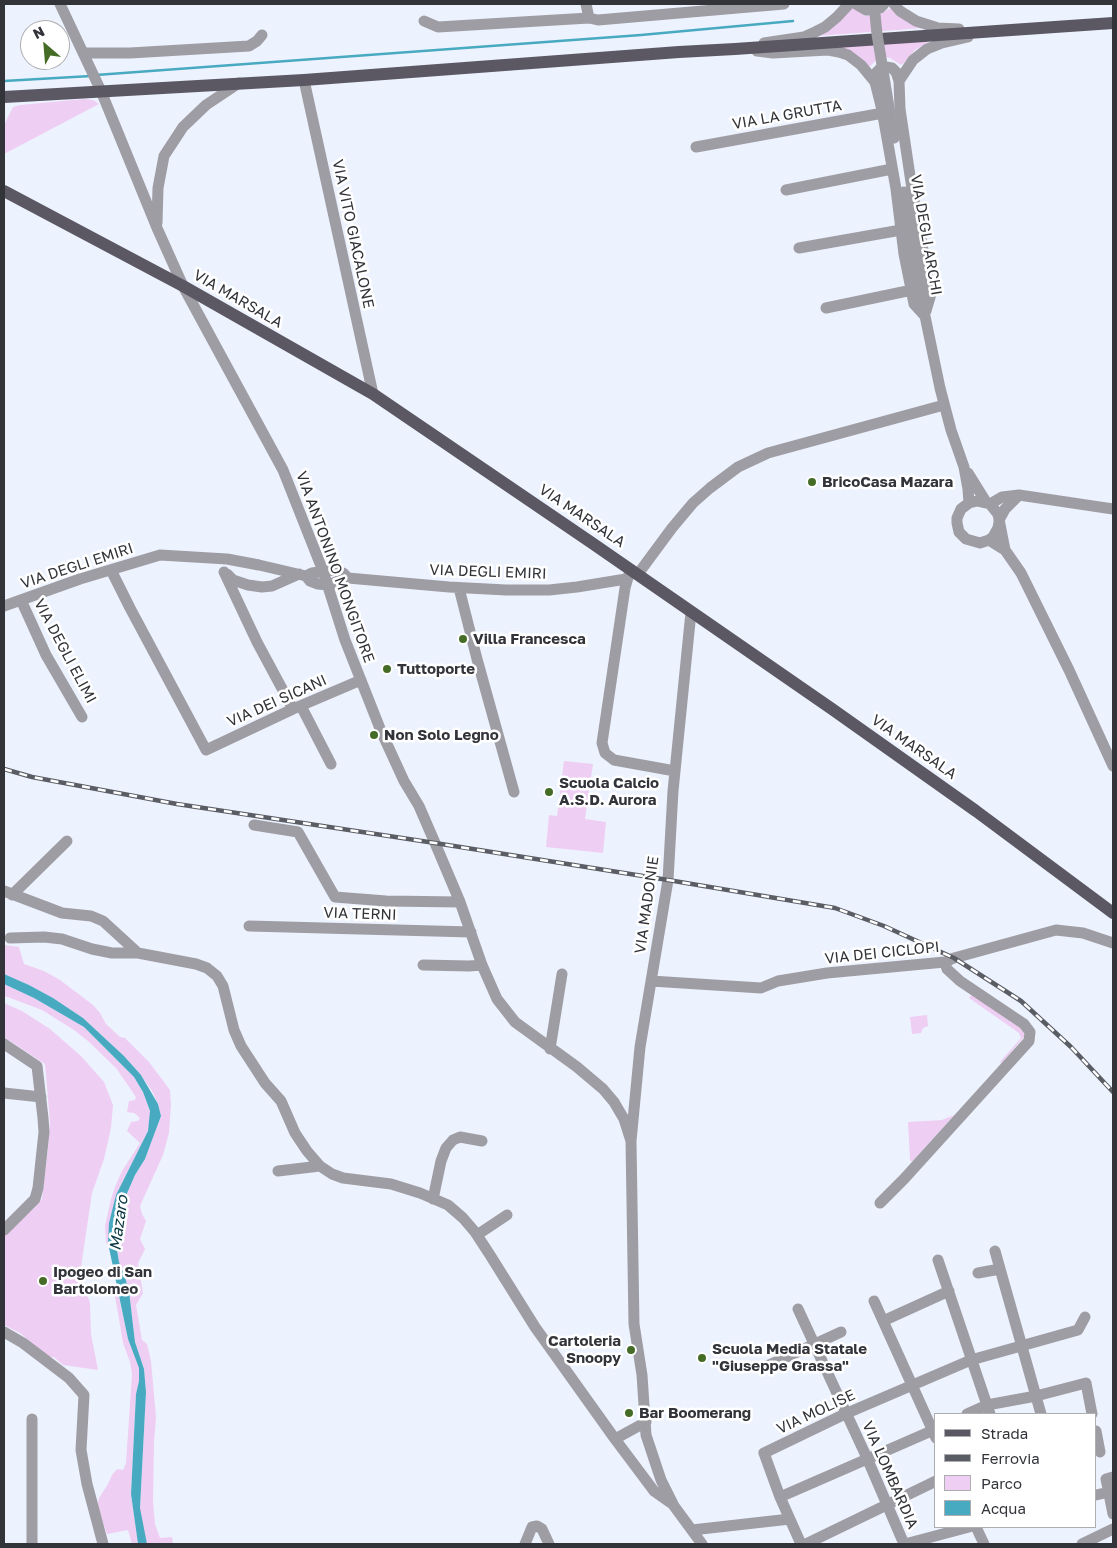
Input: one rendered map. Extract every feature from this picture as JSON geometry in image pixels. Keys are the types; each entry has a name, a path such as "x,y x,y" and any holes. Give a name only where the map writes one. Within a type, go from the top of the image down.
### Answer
{"main road":[{"path":"4,98 98,86 304,80 679,52 1113,23"},
{"name":"VIA MARSALA","path":"4,190 182,286 373,394 592,542 632,574 691,612 976,811 1113,913"}],"street":[{"name":"VIA ANTONINO MONGITORE","path":"60,4 86,58 182,286 283,470 323,571 346,640 381,731 404,781 419,806 460,902 482,965 497,999 515,1022 591,1078 614,1102 624,1119 631,1141"},
{"path":"586,4 589,18"},
{"path":"424,21 438,27 589,18 598,20 784,4"},
{"path":"735,49 773,40 804,36 825,27 849,4"},
{"path":"856,4 866,10 880,8 884,4"},
{"name":"VIA DEGLI ARCHI","path":"874,4 877,34 925,316 944,405 964,468 969,503"},
{"path":"894,4 900,11 916,21 927,25 938,28 996,32"},
{"path":"899,81 913,60 927,49 942,43 996,32"},
{"path":"86,58 130,53 249,46 262,35"},
{"path":"735,49 773,53 828,50 839,52 848,55 861,64 875,82"},
{"path":"886,67 892,68 896,72 899,81 900,109 912,189 931,294 925,316 914,304 883,113 875,82 876,73 886,67"},
{"name":"VIA VITO GIACALONE","path":"304,80 373,394"},
{"path":"157,228 158,188 164,156 183,127 206,105 239,83"},
{"name":"VIA LA GRUTTA","path":"696,147 883,113"},
{"path":"786,190 892,169"},
{"path":"798,248 901,230"},
{"path":"826,308 912,290"},
{"path":"674,772 614,760 604,753 602,743 632,574 694,503 738,467 768,453 944,405"},
{"name":"VIA DEGLI ARCHI","path":"964,468 988,503"},
{"path":"988,503 1002,497 1019,495 1113,510"},
{"path":"1019,495 1005,509 999,521 996,532 989,540 975,543 966,539 957,527 957,518 961,509 969,503 977,501 988,503 996,510 999,521 1005,550 1021,573 1038,606 1113,766"},
{"path":"989,540 1005,550"},
{"name":"VIA DEGLI EMIRI","path":"4,606 80,579 160,555 219,559 260,565 302,575 310,581 328,585 348,578 459,588 550,590 577,587 632,574"},
{"path":"219,559 258,642 331,764"},
{"name":"VIA DEI SICANI","path":"112,570 130,608 206,750 297,707 361,680"},
{"name":"VIA DEGLI EMIRI","path":"224,572 233,580 262,587 272,586 302,575 323,571 333,570 342,573 348,578"},
{"path":"459,588 514,792"},
{"name":"VIA DEGLI ELIMI","path":"21,600 46,655 82,716"},
{"name":"VIA MADONIE","path":"631,1141 640,1047 668,880 674,772 691,612"},
{"path":"254,825 298,832 335,897 386,901 460,902"},
{"path":"67,841 8,893 62,912 92,916 103,921 138,953"},
{"name":"VIA TERNI","path":"249,926 471,932"},
{"name":"VIA DEI CICLOPI","path":"651,981 761,988 778,981 828,973 945,962 1056,930 1083,933 1113,943"},
{"path":"10,938 44,937 62,939 92,949 138,953 196,964 207,968 217,976 223,986 234,1030 241,1046 266,1083 281,1101 295,1133 307,1151 320,1166 332,1174 343,1178 391,1184 433,1198 448,1205 463,1218 477,1235 536,1327 614,1439 654,1491 674,1506"},
{"path":"880,1203 1030,1040 1030,1032 1024,1024 960,982 947,969 945,962"},
{"path":"423,965 482,965"},
{"path":"550,1049 562,974"},
{"path":"4,1044 37,1066 44,1132 38,1188 35,1199 4,1230"},
{"path":"4,1093 41,1097"},
{"path":"433,1198 446,1148 453,1140 460,1138 482,1141"},
{"path":"631,1141 634,1324 642,1375 646,1435 661,1480 674,1506 702,1544"},
{"path":"278,1170 320,1166"},
{"path":"477,1235 507,1215"},
{"path":"995,1251 1041,1413"},
{"path":"938,1260 988,1410"},
{"path":"978,1273 1000,1269"},
{"path":"883,1321 949,1291"},
{"path":"874,1302 911,1385 934,1430"},
{"name":"VIA LOMBARDIA","path":"798,1309 905,1544"},
{"name":"VIA MOLISE","path":"801,1544 780,1497 764,1453 845,1414 971,1360 1078,1330 1085,1317"},
{"path":"4,1332 23,1343 69,1378 84,1395 81,1450 87,1484 103,1544"},
{"path":"767,1366 841,1332"},
{"path":"972,1413 1086,1383 1092,1413"},
{"path":"32,1419 32,1544"},
{"path":"614,1439 646,1422"},
{"path":"780,1497 867,1458 934,1432"},
{"path":"1097,1436 1100,1452"},
{"path":"1109,1478 1109,1492 1113,1514"},
{"path":"806,1544 934,1482"},
{"path":"1097,1495 1109,1492"},
{"path":"692,1530 790,1519"},
{"path":"525,1544 532,1527 537,1526 542,1529 548,1544"},
{"path":"905,1544 965,1528"},
{"path":"976,1528 984,1544"},
{"path":"1082,1544 1113,1529"}],"green space":[{"path":"852,7 863,15 870,16 878,15 891,8 923,28 817,36"},
{"path":"930,41 915,50 901,65 886,57 879,58 869,67 838,46"},
{"path":"84,99 93,100 99,104 4,154 4,125 13,107"},
{"path":"564,761 593,764 585,819 606,822 603,853 546,847 549,815 557,816"},
{"path":"4,945 19,947 24,964 44,971 60,980 93,1005 106,1024 120,1037 125,1038 149,1062 170,1090 169,1133 163,1155 140,1206 146,1221 140,1239 145,1249 138,1263 143,1293 136,1305 142,1340 147,1344 151,1361 156,1417 153,1502 155,1524 160,1538 172,1537 173,1544 147,1544 141,1521 140,1508 146,1392 144,1369 135,1342 129,1291 119,1262 116,1244 125,1198 135,1175 145,1159 161,1116 158,1104 141,1075 124,1056 83,1018 53,998 4,974"},
{"path":"4,984 34,998 84,1027 134,1077 143,1092 150,1112 148,1131 116,1195 108,1243 109,1250 106,1242 105,1226 111,1199 122,1171 140,1143 127,1131 131,1122 138,1121 140,1118 134,1113 127,1112 129,1101 135,1100 136,1097 116,1068 88,1041 42,1010 5,996"},
{"path":"972,994 1020,1027 1024,1033 1025,1036 1002,1063 1000,1062 1021,1038 1019,1033 969,998"},
{"path":"4,1003 22,1011 50,1029 81,1056 104,1082 113,1105 111,1128 104,1159 92,1193 80,1274 90,1303 91,1334 98,1370 63,1365 54,1357 49,1357 20,1333 4,1325 4,1235 42,1199 50,1122 45,1064 4,1039"},
{"path":"927,1015 928,1026 923,1028 921,1033 912,1034 910,1017"},
{"path":"954,1115 912,1162 910,1160 908,1122 942,1120"},
{"path":"118,1293 128,1339 139,1367 131,1494 138,1544 132,1544 128,1530 107,1534 97,1506 99,1498 112,1475 117,1469 123,1470 126,1463 132,1374 123,1343 115,1297"}],"water":[{"name":"Mazaro","path":"4,974 53,998 83,1018 124,1056 141,1075 158,1104 161,1116 145,1159 135,1175 125,1198 116,1244 119,1262 129,1291 135,1342 144,1369 146,1392 140,1508 147,1544 138,1544 131,1494 139,1368 128,1339 108,1243 109,1223 116,1195 148,1131 150,1111 143,1092 134,1077 84,1027 34,998 4,984"}],"waterway":[{"path":"96,75 641,35 793,21"},
{"path":"4,81 91,76"}],"railway":[{"path":"4,769 32,777 177,804 435,843 835,908 884,926 954,958 1021,1001 1071,1047 1113,1092"}],"place":[{"name":"BricoCasa Mazara","path":"812,482"},
{"name":"Villa Francesca","path":"463,639"},
{"name":"Tuttoporte","path":"387,669"},
{"name":"Non Solo Legno","path":"374,735"},
{"name":"Scuola Calcio A.S.D. Aurora","path":"549,792"},
{"name":"Ipogeo di San Bartolomeo","path":"43,1281"},
{"name":"Cartoleria Snoopy","path":"631,1350"},
{"name":"Scuola Media Statale \"Giuseppe Grassa\"","path":"702,1358"},
{"name":"Bar Boomerang","path":"629,1413"}]}
